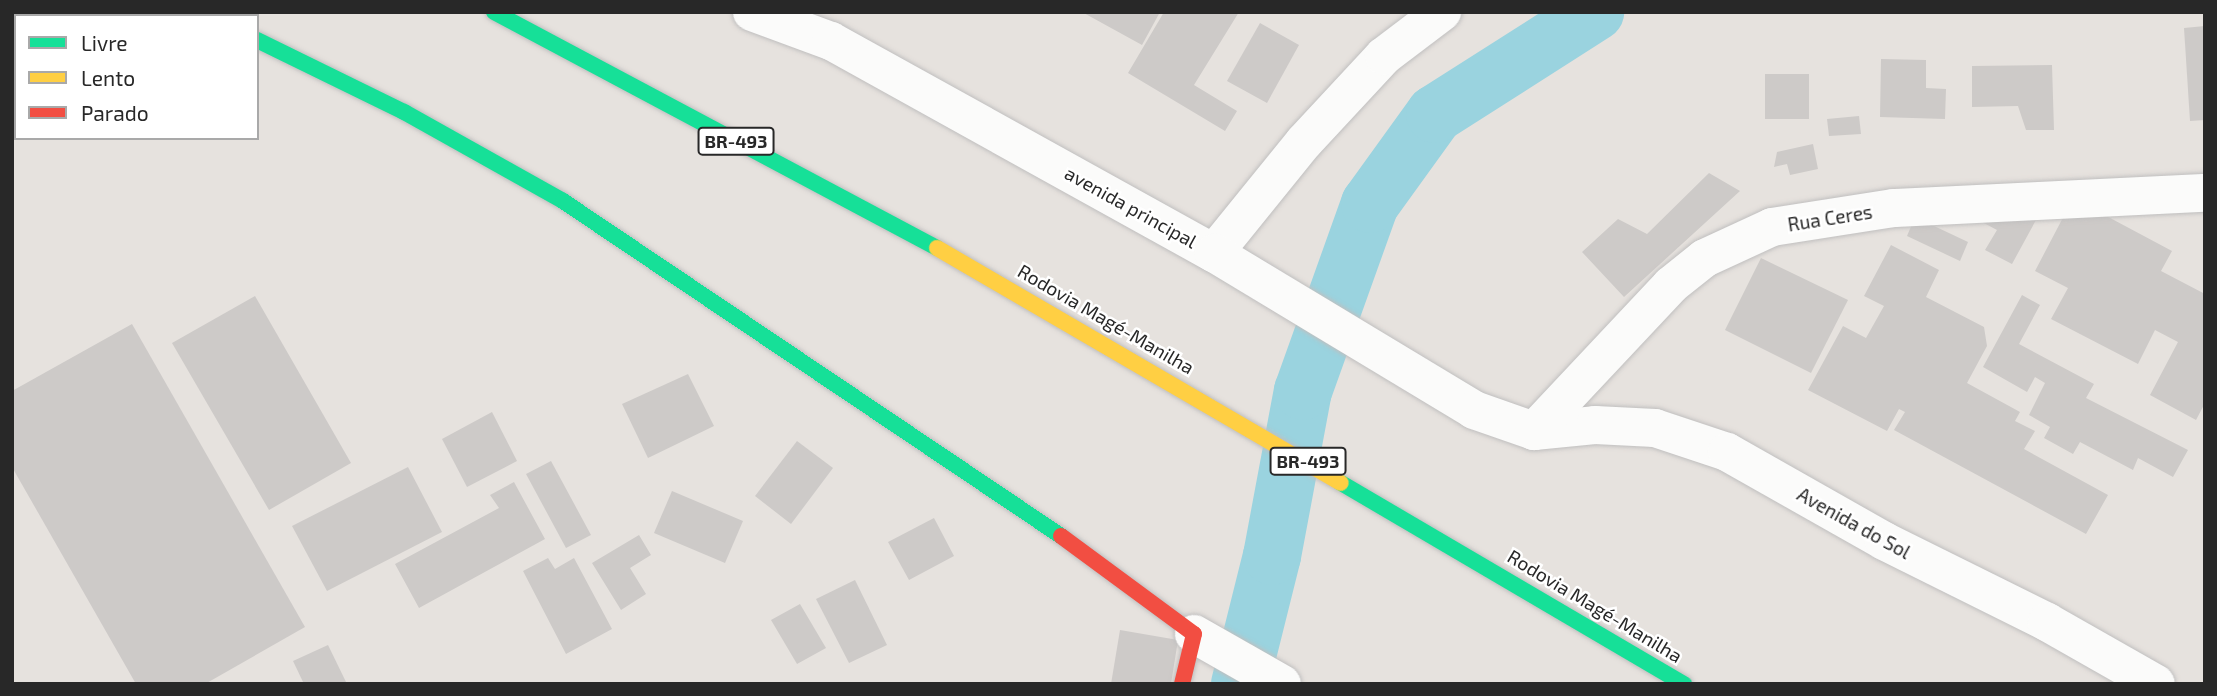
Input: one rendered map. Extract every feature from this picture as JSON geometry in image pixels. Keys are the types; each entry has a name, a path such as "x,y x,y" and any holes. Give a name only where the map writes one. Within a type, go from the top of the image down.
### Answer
{"main road":[{"name":"Rodovia Magé-Manilha","path":"494,12 978,270 1638,653 1684,684"},
{"path":"259,41 404,112 563,201 1006,495 1194,634 1182,684"}],"street":[{"name":"avenida principal","path":"752,12 831,41 1214,253 1304,142 1384,57 1442,12"},
{"name":"Rua Ceres","path":"1534,431 1671,285 1713,253 1772,227 1895,208 2205,193"},
{"path":"1214,253 1474,410 1534,431"},
{"name":"Avenida do Sol","path":"1534,431 1595,425 1655,428 1727,452 1884,541 2047,622 2157,684"},
{"path":"1194,634 1282,684"}],"building":[{"path":"12,12 36,14 14,14 14,42"},
{"path":"1082,12 1160,12 1142,45"},
{"path":"1164,12 1239,12 1194,85 1237,111 1225,131 1128,73"},
{"path":"1260,23 1299,45 1267,103 1227,81"},
{"path":"2205,26 2205,120 2190,121 2184,28"},
{"path":"1881,59 1926,60 1926,88 1946,89 1945,119 1880,117"},
{"path":"2052,65 2054,130 2026,130 2018,106 1972,107 1972,66"},
{"path":"1765,74 1809,74 1809,119 1765,119"},
{"path":"1859,116 1861,134 1829,136 1827,119"},
{"path":"1813,144 1818,169 1790,175 1787,164 1774,167 1777,152"},
{"path":"1709,173 1740,191 1624,297 1582,252 1618,219 1647,234"},
{"path":"2068,208 2097,211 2172,251 2161,271 2205,294 2205,403 2196,420 2150,395 2178,342 2155,330 2138,364 2051,319 2068,288 2035,271"},
{"path":"2042,209 2012,264 1985,250 1997,230 1982,222"},
{"path":"1915,217 1968,242 1960,261 1907,236"},
{"path":"1891,245 1939,270 1926,297 1984,327 1987,346 1967,383 2020,412 2015,421 2035,431 2024,449 2108,495 2086,534 1894,430 1905,412 1899,409 1887,431 1808,390 1843,326 1866,338 1884,306 1864,296"},
{"path":"1761,258 1848,300 1811,373 1725,330"},
{"path":"2022,295 2040,305 2019,344 2094,384 2086,398 2188,450 2173,477 2138,458 2133,470 2080,442 2073,454 2044,438 2050,427 2029,415 2045,383 2035,377 2027,392 1983,367"},
{"path":"255,296 351,463 269,510 172,343"},
{"path":"132,324 305,627 205,684 136,684 12,467 12,391"},
{"path":"688,374 714,426 648,458 622,404"},
{"path":"492,412 517,461 467,487 442,439"},
{"path":"797,441 833,468 791,524 755,496"},
{"path":"551,461 591,535 566,548 526,474"},
{"path":"408,467 442,532 327,591 292,526"},
{"path":"514,482 545,539 419,608 395,564 499,508 490,495"},
{"path":"672,491 743,521 725,563 654,533"},
{"path":"934,518 954,556 909,580 888,542"},
{"path":"639,535 651,555 630,568 646,594 621,610 592,563"},
{"path":"548,558 555,569 574,558 612,629 566,654 523,571"},
{"path":"855,580 887,645 849,663 816,599"},
{"path":"800,604 826,648 797,664 771,620"},
{"path":"1120,630 1178,640 1171,684 1111,684"},
{"path":"328,645 347,684 304,684 293,661"}],"waterway":[{"path":"1240,684 1272,556 1303,391 1370,204 1435,114 1595,12"}],"traffic: fast":[{"path":"494,12 937,248"},
{"path":"259,41 404,112 563,201 1061,536"},
{"path":"1341,483 1684,684"}],"traffic: slow":[{"path":"937,248 1341,483"}],"traffic: jam":[{"path":"1061,536 1194,634 1182,684"}]}
